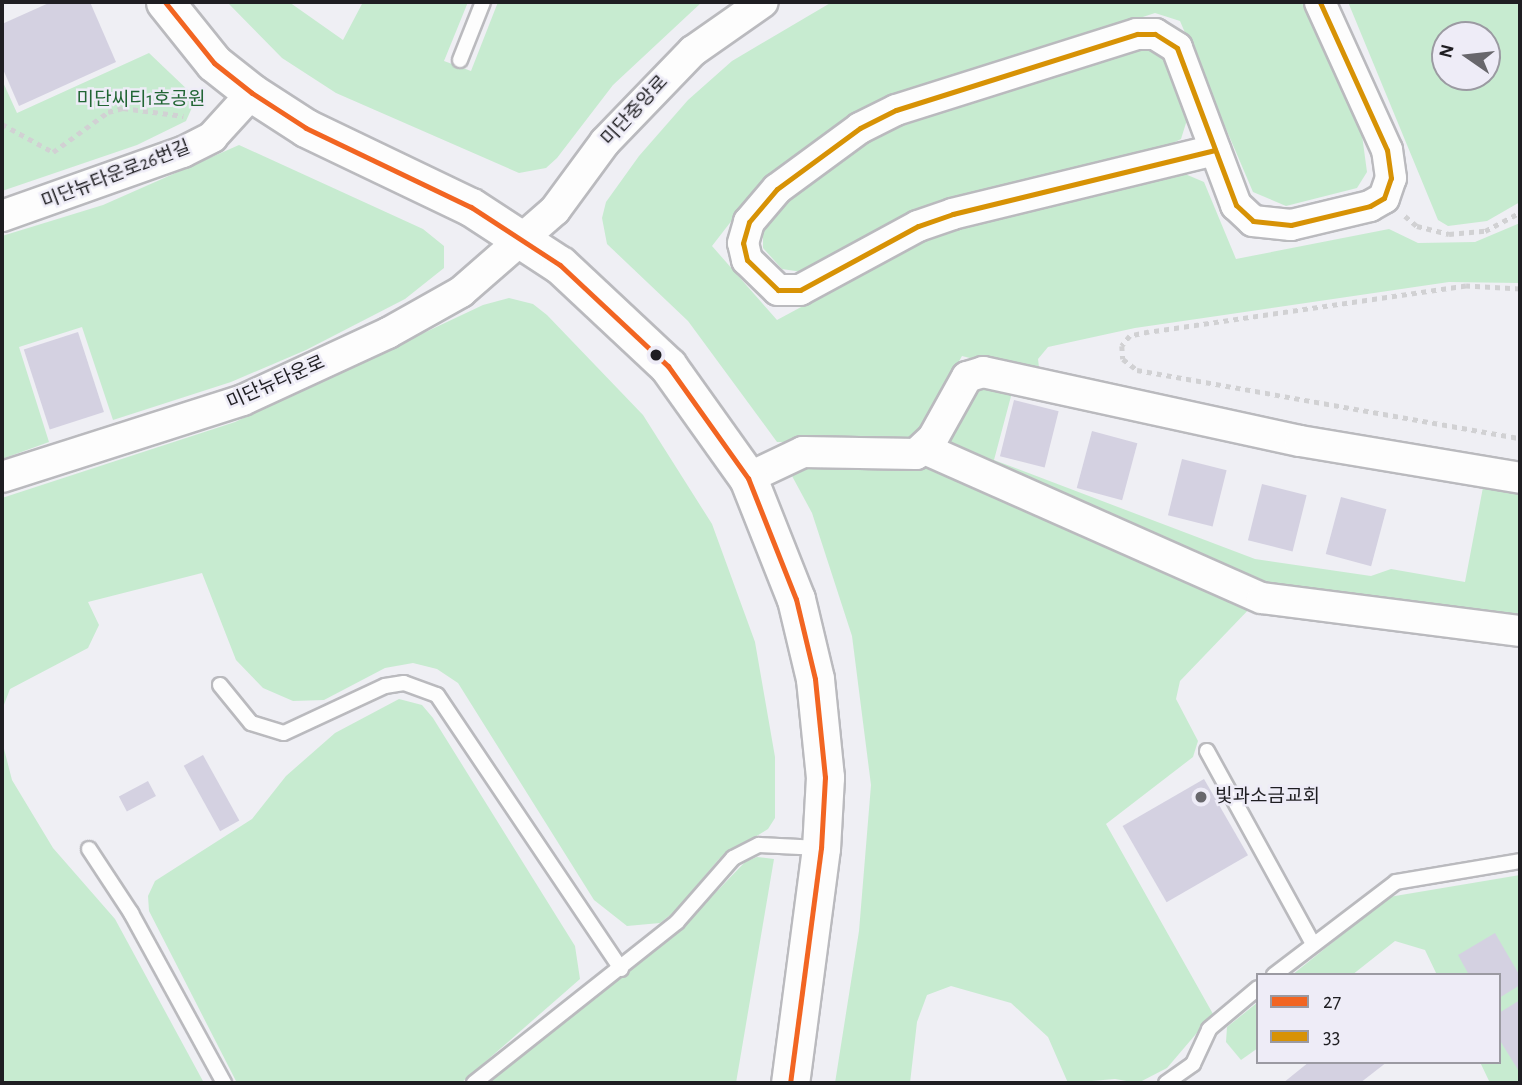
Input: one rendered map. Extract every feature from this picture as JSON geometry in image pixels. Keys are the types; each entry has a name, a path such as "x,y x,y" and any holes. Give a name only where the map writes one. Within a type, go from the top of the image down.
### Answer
{"street":[{"path":"165,2 214,63 252,93 306,128 526,240 601,299 668,366 748,478 791,586 815,679 825,777 821,848 790,1083"},
{"name":"미단중앙로","path":"526,240 647,96 693,51 763,2"},
{"path":"1215,150 953,214 918,226 800,290 778,290 747,260 743,243 749,222 777,189 860,128 896,110 1137,33 1154,34 1177,48 1236,205 1262,224 1292,225 1384,198 1391,178 1387,150 1320,2"},
{"name":"미단뉴타운로26번길","path":"2,216 183,152 212,137 252,93"},
{"name":"미단뉴타운로","path":"2,477 243,400 388,333 461,292 526,240"},
{"path":"748,478 803,452 916,454 925,449 967,377 983,372 1300,441 1520,478"},
{"path":"925,449 1262,598 1520,631"}],"lane":[{"path":"460,60 483,2"},
{"path":"220,685 251,723 284,733 385,686 404,683 437,695 621,969"},
{"path":"1207,751 1313,944"},
{"path":"474,1083 677,922 747,849 821,848"},
{"path":"89,849 131,912 224,1083"},
{"path":"1277,973 1396,882 1520,861"},
{"path":"1167,1083 1193,1064 1209,1029 1256,990"}],"path":[{"path":"2,124 53,152 108,112 122,108 197,119"},
{"path":"1384,198 1417,226 1449,234 1485,231 1520,212"},
{"path":"1520,289 1466,286 1150,331 1130,336 1122,346 1124,359 1137,370 1520,438"}],"green space":[{"path":"227,2 289,2 343,40 363,2 468,2 444,61 471,71 498,2 702,2 613,85 557,158 546,168 519,173 336,93 282,58"},
{"path":"832,2 1304,2 1362,135 1367,172 1357,188 1286,206 1253,192 1180,21 1155,13 892,99 810,144 743,206 712,246 777,320 944,230 1178,171 1204,182 1236,259 1389,229 1418,243 1475,242 1520,223 1520,283 1449,282 1135,328 1048,347 1038,359 1040,376 962,356 915,441 777,442 688,321 607,244 602,218 606,202 639,156 688,100 732,61"},
{"path":"1348,2 1520,2 1520,202 1487,221 1448,226 1438,220"},
{"path":"1143,45 1164,55 1187,120 1181,139 1169,145 948,200 802,272 782,269 763,248 763,226 778,208 873,136"},
{"name":"미단씨티1호공원","path":"149,53 191,93 194,103 186,121 137,145 2,191 2,80 17,113"},
{"path":"239,145 423,229 444,246 444,268 405,299 306,350 231,382 113,420 82,327 19,347 49,442 2,459 2,236 103,205"},
{"path":"509,298 533,304 547,315 643,415 712,524 755,642 775,757 775,818 768,829 719,859 674,912 660,923 627,926 594,900 458,683 437,669 413,663 385,668 324,700 293,701 263,688 236,660 202,573 88,602 99,625 88,648 10,689 2,710 2,498 235,422 483,305"},
{"path":"977,385 1014,385 994,460 1255,559 1371,576 1391,569 1465,582 1484,482 1520,488 1520,623 1272,592 945,442"},
{"path":"803,462 939,468 1253,605 1180,681 1176,699 1198,741 1193,757 1106,824 1213,1014 1167,1068 1138,1083 1115,1079 1068,1083 1048,1037 1011,1003 951,986 927,995 917,1022 910,1083 835,1083 859,931 871,785 852,636 812,513 792,476 793,467"},
{"path":"399,699 422,705 433,718 575,946 580,979 461,1083 237,1083 149,911 148,896 155,881 252,819 286,776 335,733"},
{"path":"2,741 12,780 53,848 115,919 204,1083 2,1083"},
{"path":"757,857 774,859 736,1083 487,1083 673,937 745,862"},
{"path":"1520,875 1520,1083 1490,1083 1481,1064 1501,1064 1501,973 1436,973 1425,950 1395,941 1355,973 1294,973 1389,897"},
{"path":"1256,1004 1256,1049 1241,1060 1226,1042 1227,1027"}],"building":[{"path":"51,2 90,2 116,62 19,106 2,67 2,24"},
{"path":"78,332 104,412 50,430 24,350"},
{"path":"1014,400 1059,411 1045,467 1000,456"},
{"path":"1092,431 1137,443 1122,500 1077,488"},
{"path":"1182,459 1227,470 1213,526 1168,515"},
{"path":"1262,484 1307,495 1293,551 1248,540"},
{"path":"1341,497 1386,509 1371,566 1326,554"},
{"path":"203,755 239,821 220,831 184,766"},
{"path":"1204,779 1248,855 1167,902 1123,826"},
{"path":"148,781 156,796 127,812 119,796"},
{"path":"1495,933 1520,976 1520,985 1501,997 1501,973 1468,973 1458,955"},
{"path":"1520,1000 1520,1073 1501,1042 1501,1012"},
{"path":"1307,1064 1384,1064 1360,1083 1283,1083"}],"transit line":[{"name":"27","path":"165,2 214,63 252,93 306,128 471,207 560,265 668,366 748,478 796,599 815,679 825,777 821,848 790,1083"},
{"name":"33","path":"1215,150 953,214 918,226 800,290 778,290 747,260 743,243 749,222 777,189 860,128 896,110 1137,34 1155,34 1177,48 1236,205 1253,221 1291,225 1370,206 1384,198 1391,178 1387,150 1320,2"}],"place":[{"name":"빛과소금교회","path":"1201,797"}]}
